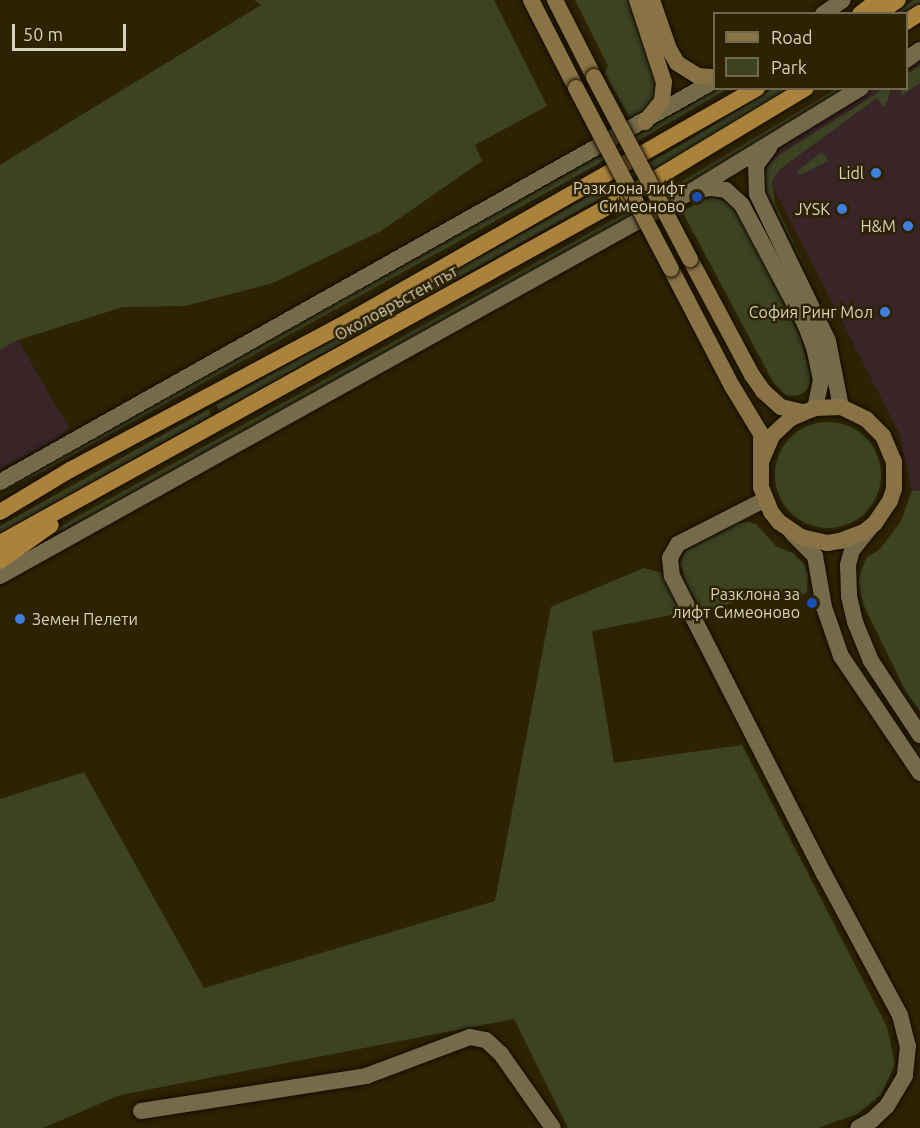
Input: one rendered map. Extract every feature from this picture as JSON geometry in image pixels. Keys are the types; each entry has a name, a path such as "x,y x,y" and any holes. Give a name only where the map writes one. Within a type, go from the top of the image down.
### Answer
{"highway":[{"path":"863,12 878,0"},
{"path":"880,12 898,0"},
{"name":"Околовръстен път","path":"0,512 70,470 340,326 753,90"},
{"name":"Околовръстен път","path":"0,543 620,200 804,90"},
{"path":"0,500 70,470"},
{"path":"0,561 117,478"}],"main road":[{"path":"531,0 732,386 756,423 761,434 761,487 764,500 771,512 789,531 813,541 840,542 864,532 875,523 890,501 895,475 892,454 876,427 854,411 841,407 809,410 781,407 763,391 752,375 690,259 555,0"},
{"path":"637,0 664,82 662,101 645,122"},
{"path":"652,0 669,49 677,63 698,76 713,79"},
{"path":"762,460 769,442 781,426 809,410"}],"street":[{"path":"826,12 843,0"},
{"path":"0,482 645,122 713,80"},
{"path":"0,576 692,191 858,90"},
{"path":"774,142 756,165 757,194 828,341 841,407"},
{"path":"692,191 713,188 726,190 742,205 814,347 821,380 809,410"},
{"path":"764,500 678,544 670,558 672,576 824,874 900,1015 908,1046 905,1076 887,1106 872,1120 858,1128"},
{"path":"875,523 852,550 848,565 849,596 855,622 871,661 920,735"},
{"path":"789,531 815,555 824,607 841,656 920,774"},
{"path":"141,1111 366,1076 470,1037 486,1040 518,1075 553,1128"}],"shaded area":[{"name":"София Ринг Мол","path":"920,59 920,490 912,491 899,433 763,167 786,144 872,90 908,90 908,67"},
{"path":"18,340 69,428 57,438 0,469 0,350"}],"green space":[{"path":"254,0 494,0 547,106 475,145 482,161 381,231 273,283 185,306 123,307 18,340 0,350 0,165 261,5"},
{"path":"575,0 629,0 657,80 658,95 649,107 630,118 605,73 608,66"},
{"path":"914,0 920,0 920,5 908,13 897,12"},
{"path":"920,65 920,83 901,96 901,90 908,90 908,73"},
{"path":"715,90 725,90 589,169 40,473 0,492 0,489"},
{"path":"771,90 786,90 687,150 220,411 216,405 684,143"},
{"path":"834,90 845,90 674,194 13,558 75,518 671,188"},
{"path":"882,90 890,90 888,101 883,107 877,98 780,169 772,181 775,203 811,280 767,193 765,174 769,165 779,155"},
{"path":"822,152 828,161 800,175 797,171"},
{"path":"712,197 727,202 738,214 789,313 801,340 810,376 809,387 805,392 796,396 785,395 773,382 682,211"},
{"path":"209,409 211,415 0,533 0,526"},
{"path":"828,422 848,426 865,438 877,455 881,475 877,495 865,512 848,524 828,528 808,524 791,512 779,495 775,475 779,455 791,438 808,426"},
{"path":"920,490 920,711 906,692 863,604 858,580 866,558 880,549 901,521 912,491"},
{"path":"739,523 756,524 777,547 793,553 804,564 808,575 807,592 788,602 779,588 704,612 688,588 680,563 685,551"},
{"path":"644,568 662,573 681,613 592,631 614,763 742,745 887,1027 895,1064 881,1095 857,1114 818,1128 568,1128 514,1019 120,1095 43,1128 0,1128 0,799 84,772 204,988 495,901 551,607"}],"place":[{"name":"Lidl","path":"876,173"},
{"name":"Разклона лифт Симеоново","path":"697,197"},
{"name":"JYSK","path":"842,209"},
{"name":"H&M","path":"908,226"},
{"name":"София Ринг Мол","path":"885,312"},
{"name":"Разклона за лифт Симеоново","path":"812,603"},
{"name":"Земен Пелети","path":"20,619"}]}
